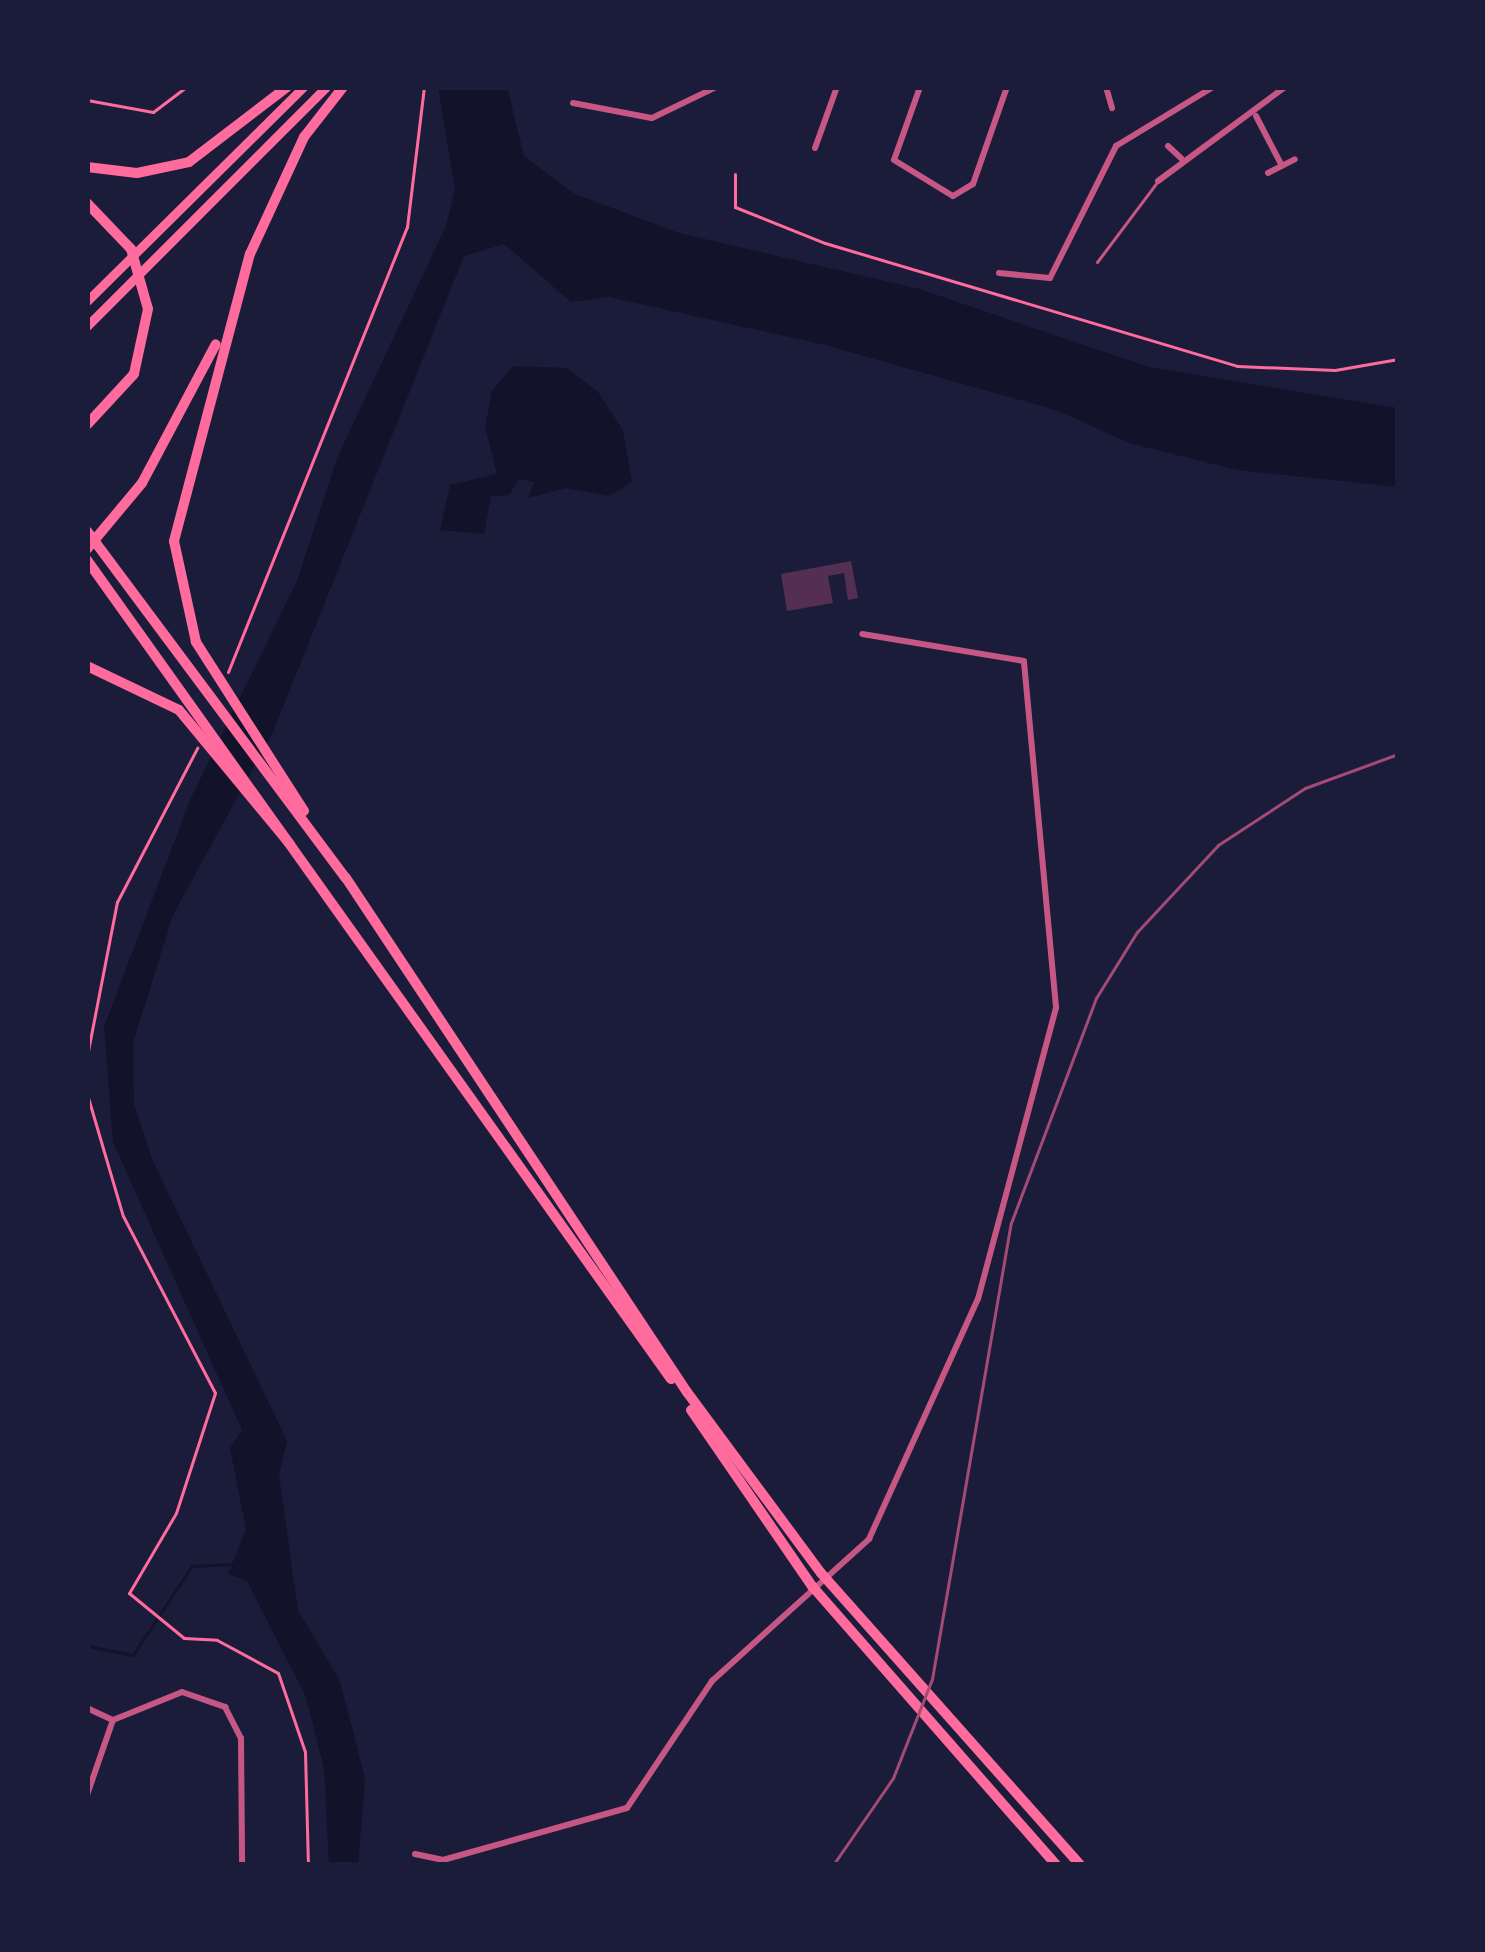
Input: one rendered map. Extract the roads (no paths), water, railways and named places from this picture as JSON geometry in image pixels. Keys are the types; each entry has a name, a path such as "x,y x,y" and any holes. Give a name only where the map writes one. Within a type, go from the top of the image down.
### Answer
{"highway":[{"path":"87,167 189,162 287,87"},
{"path":"87,549 182,416 304,137 343,87"},
{"path":"87,203 106,219 141,270 148,324 124,390 87,425"},
{"path":"244,280 174,541 182,607 218,679 274,772"},
{"path":"87,531 274,772 741,1465 961,1740 1080,1865"},
{"path":"89,562 378,955 812,1586 1056,1865"},
{"path":"87,666 144,686 200,732 261,800"}],"main road":[{"path":"87,301 303,87"},
{"path":"87,326 326,87"}],"street":[{"path":"573,103 652,118 716,87"},
{"path":"815,148 837,87"},
{"path":"920,87 894,160 953,196 973,184 1007,87"},
{"path":"1106,87 1112,108"},
{"path":"999,273 1050,278 1116,146 1213,87"},
{"path":"1158,181 1181,158 1256,116 1285,87"},
{"path":"1256,116 1282,166"},
{"path":"1168,146 1181,158"},
{"path":"1268,173 1295,158"},
{"path":"415,1855 443,1860 627,1808 712,1681 869,1540 977,1299 1056,1007 1024,661 862,634"},
{"path":"87,1795 113,1720 160,1695 225,1707 241,1738 242,1865"},
{"path":"87,1708 113,1720"}],"lane":[{"path":"1097,262 1158,181"}],"waterway":[{"path":"87,1646 133,1655 192,1566 231,1564"}],"railway":[{"path":"833,1865 893,1778 932,1679 1011,1223 1096,998 1137,932 1218,845 1305,788 1398,754"}]}
